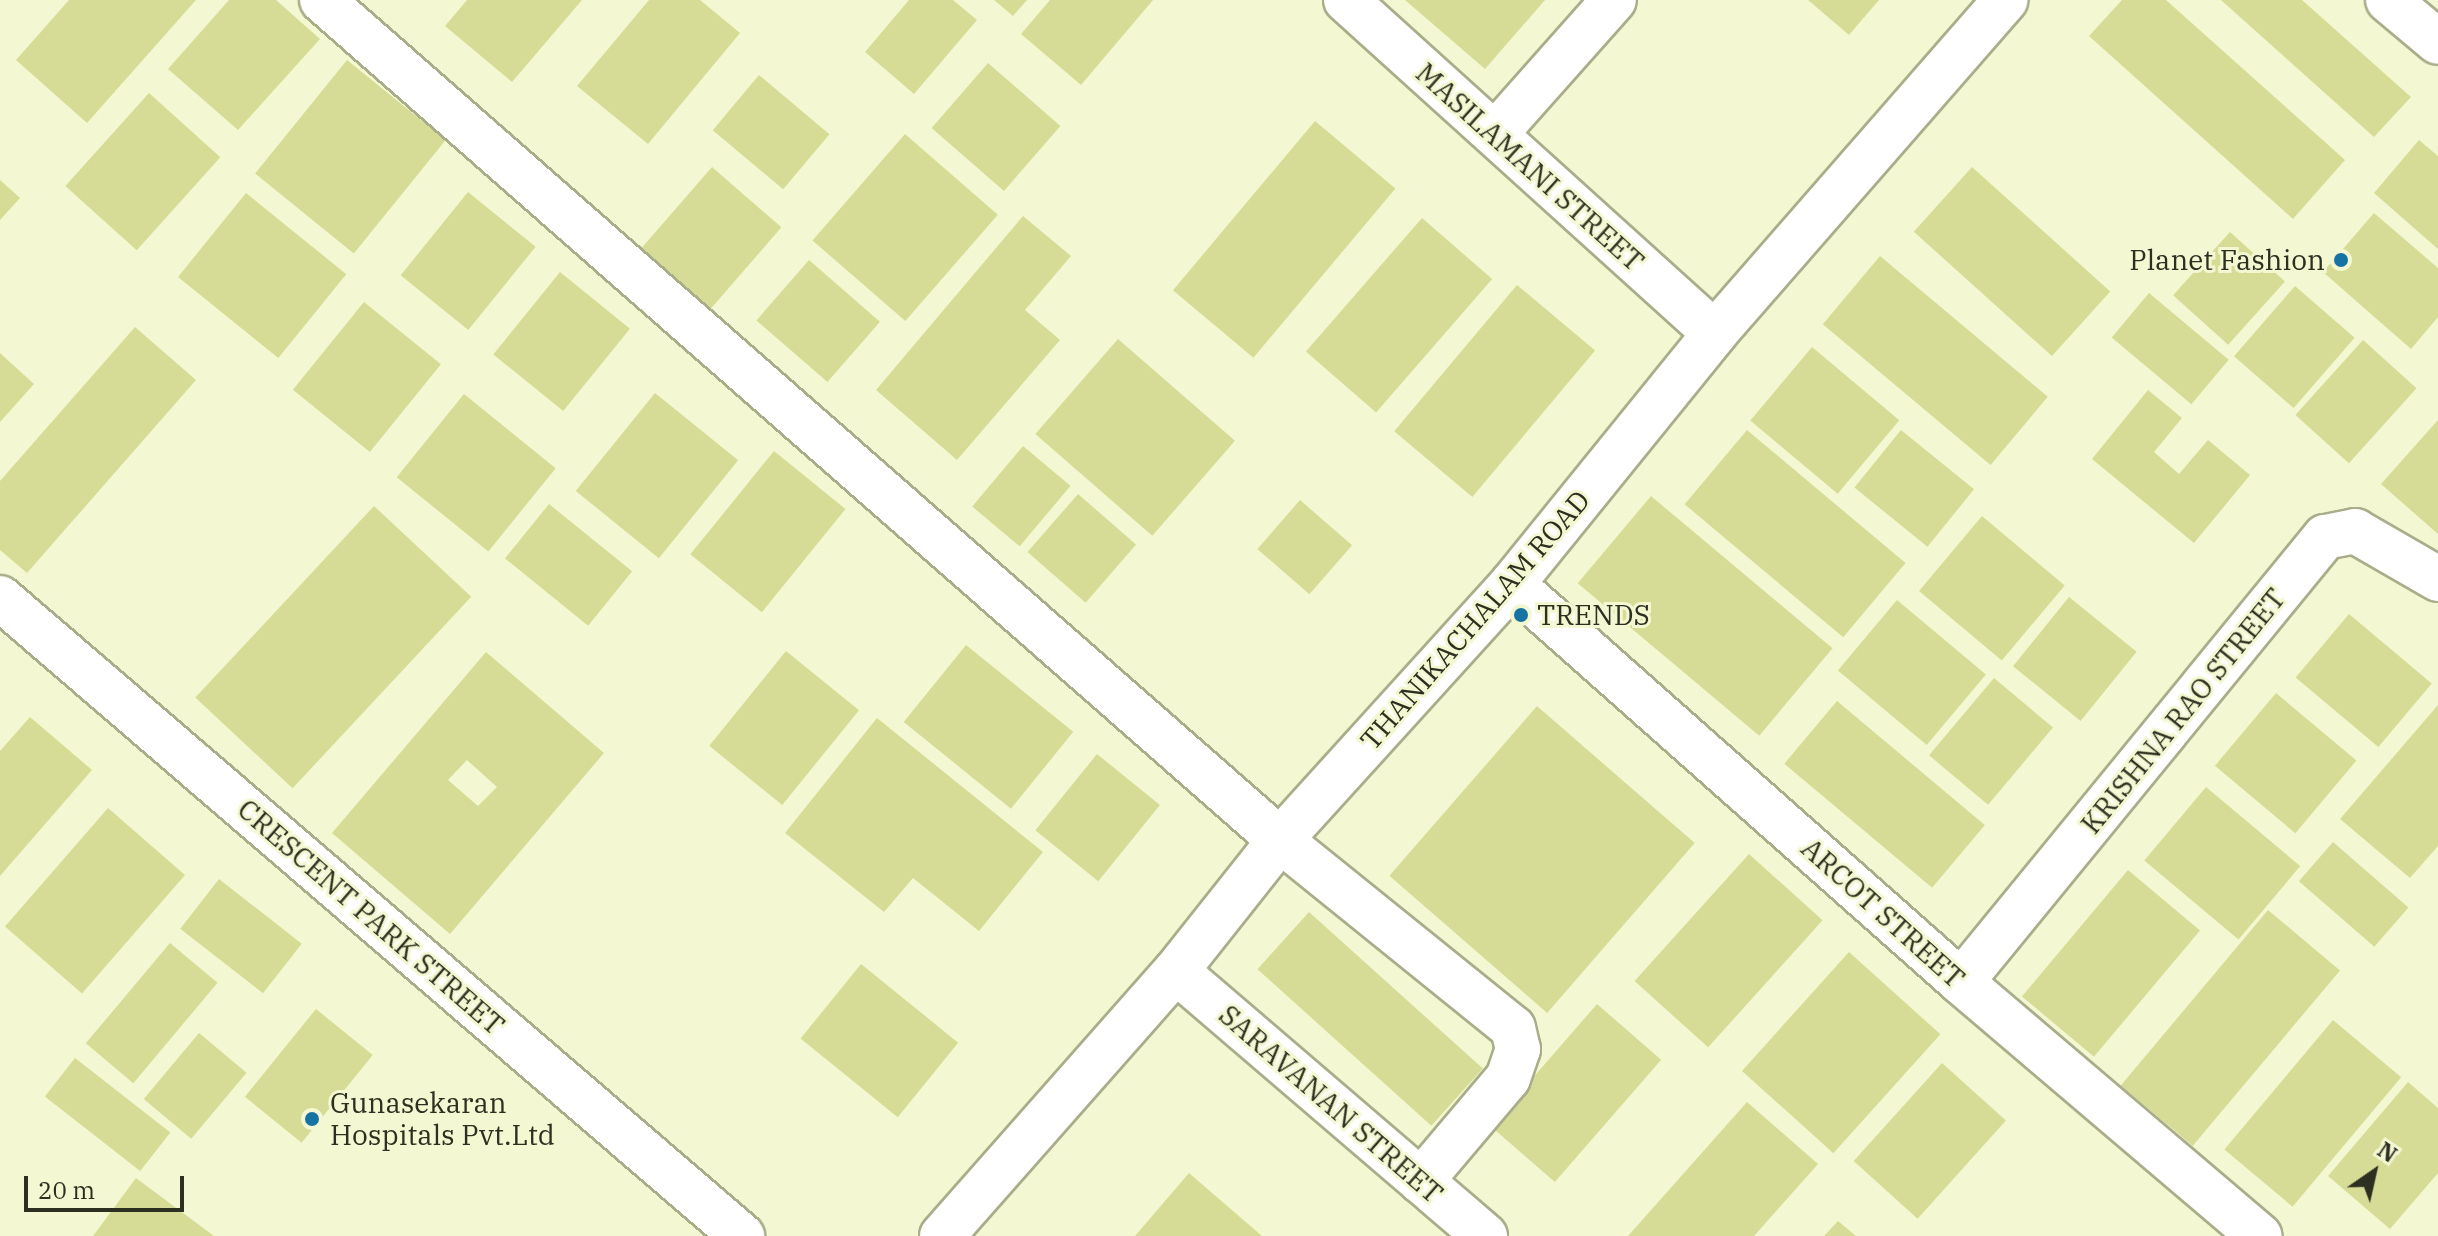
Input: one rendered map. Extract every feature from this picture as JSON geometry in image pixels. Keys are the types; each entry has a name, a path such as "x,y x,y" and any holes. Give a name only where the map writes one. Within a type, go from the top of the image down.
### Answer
{"street":[{"path":"322,0 1280,840 1513,1028 1518,1049 1508,1078 1421,1181"},
{"name":"MASILAMANI STREET","path":"1346,0 1715,333"},
{"path":"1495,134 1614,0"},
{"name":"THANIKACHALAM ROAD","path":"942,1236 1176,971 1280,840 1512,584 1715,333 2005,0"},
{"path":"2388,0 2438,42"},
{"name":"KRISHNA RAO STREET","path":"1961,982 2325,537 2355,531 2438,579"},
{"name":"ARCOT STREET","path":"1512,584 1961,982 2259,1236"},
{"name":"CRESCENT PARK STREET","path":"0,598 742,1236"},
{"name":"SARAVANAN STREET","path":"1176,971 1485,1236"}],"building":[{"path":"69,0 196,0 87,123 16,60"},
{"path":"229,0 276,0 320,39 238,130 168,69"},
{"path":"467,0 582,0 512,82 445,26"},
{"path":"649,0 700,0 740,33 648,144 577,86"},
{"path":"909,0 953,0 977,20 914,94 865,52"},
{"path":"994,0 1027,0 1013,16"},
{"path":"1050,0 1153,0 1081,85 1021,34"},
{"path":"1405,0 1545,0 1485,69"},
{"path":"1808,0 1879,0 1849,35"},
{"path":"2122,0 2166,0 2345,160 2293,219 2089,36"},
{"path":"2221,0 2302,0 2411,97 2374,137"},
{"path":"347,60 446,140 354,253 255,173"},
{"path":"988,63 1060,126 1004,191 932,128"},
{"path":"759,75 829,134 783,189 713,130"},
{"path":"149,93 220,157 137,250 65,186"},
{"path":"1315,121 1395,188 1253,358 1173,290"},
{"path":"905,134 998,215 905,321 812,240"},
{"path":"2419,140 2438,156 2438,249 2374,193"},
{"path":"712,167 781,227 709,311 639,251"},
{"path":"1972,167 2110,291 2052,356 1914,232"},
{"path":"0,180 20,198 0,220"},
{"path":"468,192 536,247 468,330 401,275"},
{"path":"246,193 346,274 278,358 178,277"},
{"path":"2374,213 2438,268 2438,317 2411,349 2323,272"},
{"path":"1023,216 1071,256 1025,310 1060,340 957,460 876,390"},
{"path":"1422,218 1492,279 1376,413 1306,352"},
{"path":"2230,232 2285,282 2228,345 2173,295"},
{"path":"1880,256 2048,397 1991,465 1823,324"},
{"path":"809,260 880,322 827,382 757,320"},
{"path":"560,272 630,329 563,411 493,354"},
{"path":"1517,285 1595,351 1472,497 1394,431"},
{"path":"2295,286 2355,338 2294,408 2234,356"},
{"path":"2149,293 2229,360 2191,404 2112,337"},
{"path":"364,302 441,364 370,452 293,390"},
{"path":"135,327 196,380 27,573 0,550 0,481"},
{"path":"1118,339 1235,441 1152,536 1035,434"},
{"path":"2363,340 2417,388 2349,463 2295,415"},
{"path":"1812,347 1899,420 1838,494 1750,421"},
{"path":"0,353 34,384 0,422"},
{"path":"2148,390 2182,418 2154,452 2179,474 2208,440 2250,475 2194,543 2092,459"},
{"path":"655,393 738,460 659,558 576,491"},
{"path":"464,394 556,468 488,551 397,477"},
{"path":"2438,420 2438,534 2381,484"},
{"path":"1747,430 1906,563 1843,637 1685,504"},
{"path":"1901,430 1974,489 1927,547 1854,488"},
{"path":"1023,446 1070,486 1020,546 972,507"},
{"path":"774,451 845,509 762,612 690,554"},
{"path":"1078,494 1136,545 1086,603 1027,552"},
{"path":"1651,496 1833,648 1759,736 1578,583"},
{"path":"1300,500 1352,545 1309,594 1257,549"},
{"path":"549,504 632,571 588,626 505,558"},
{"path":"374,506 471,597 293,788 195,698"},
{"path":"1982,516 2065,585 2002,660 1919,591"},
{"path":"2069,597 2137,652 2081,721 2013,666"},
{"path":"1897,600 1986,675 1927,745 1838,670"},
{"path":"2349,614 2432,683 2378,747 2296,678"},
{"path":"966,645 1073,732 1011,809 904,722"},
{"path":"786,651 859,710 782,805 709,746"},
{"path":"486,652 604,753 450,934 332,833","holes":["467,760 497,787 478,806 448,780"]},
{"path":"1994,678 2053,727 1988,805 1929,755"},
{"path":"2276,693 2356,760 2295,833 2215,766"},
{"path":"1837,701 1985,825 1932,888 1784,764"},
{"path":"2438,705 2438,846 2410,878 2340,819"},
{"path":"1537,706 1695,843 1547,1013 1389,876"},
{"path":"30,717 92,770 0,876 0,751"},
{"path":"877,718 1043,852 979,931 913,878 884,912 785,833"},
{"path":"1097,754 1160,805 1098,881 1035,830"},
{"path":"2206,787 2300,866 2239,940 2144,861"},
{"path":"108,808 185,875 82,993 5,926"},
{"path":"2333,842 2408,908 2374,947 2299,881"},
{"path":"1749,854 1823,920 1708,1047 1635,981"},
{"path":"2128,870 2200,930 2094,1057 2022,996"},
{"path":"219,879 302,944 263,993 180,929"},
{"path":"2268,910 2340,970 2193,1146 2121,1085"},
{"path":"1309,912 1483,1069 1431,1126 1257,969"},
{"path":"170,943 217,983 133,1083 86,1043"},
{"path":"1849,952 1940,1034 1833,1153 1742,1071"},
{"path":"861,964 958,1043 898,1117 801,1039"},
{"path":"1597,1004 1661,1060 1555,1182 1491,1126"},
{"path":"316,1009 373,1055 302,1143 245,1097"},
{"path":"2333,1020 2401,1077 2293,1207 2224,1149"},
{"path":"199,1033 246,1073 191,1139 144,1099"},
{"path":"75,1058 170,1132 140,1171 45,1097"},
{"path":"1942,1063 2006,1121 1918,1219 1854,1161"},
{"path":"2408,1082 2438,1108 2438,1173 2390,1229 2328,1176"},
{"path":"1747,1102 1818,1164 1754,1236 1628,1236"},
{"path":"1189,1173 1262,1236 1135,1236"},
{"path":"136,1178 214,1236 93,1236"},
{"path":"1838,1221 1856,1236 1824,1236"}],"place":[{"name":"Planet Fashion","path":"2341,260"},
{"name":"TRENDS","path":"1521,615"},
{"name":"Gunasekaran Hospitals Pvt.Ltd","path":"312,1119"}]}
